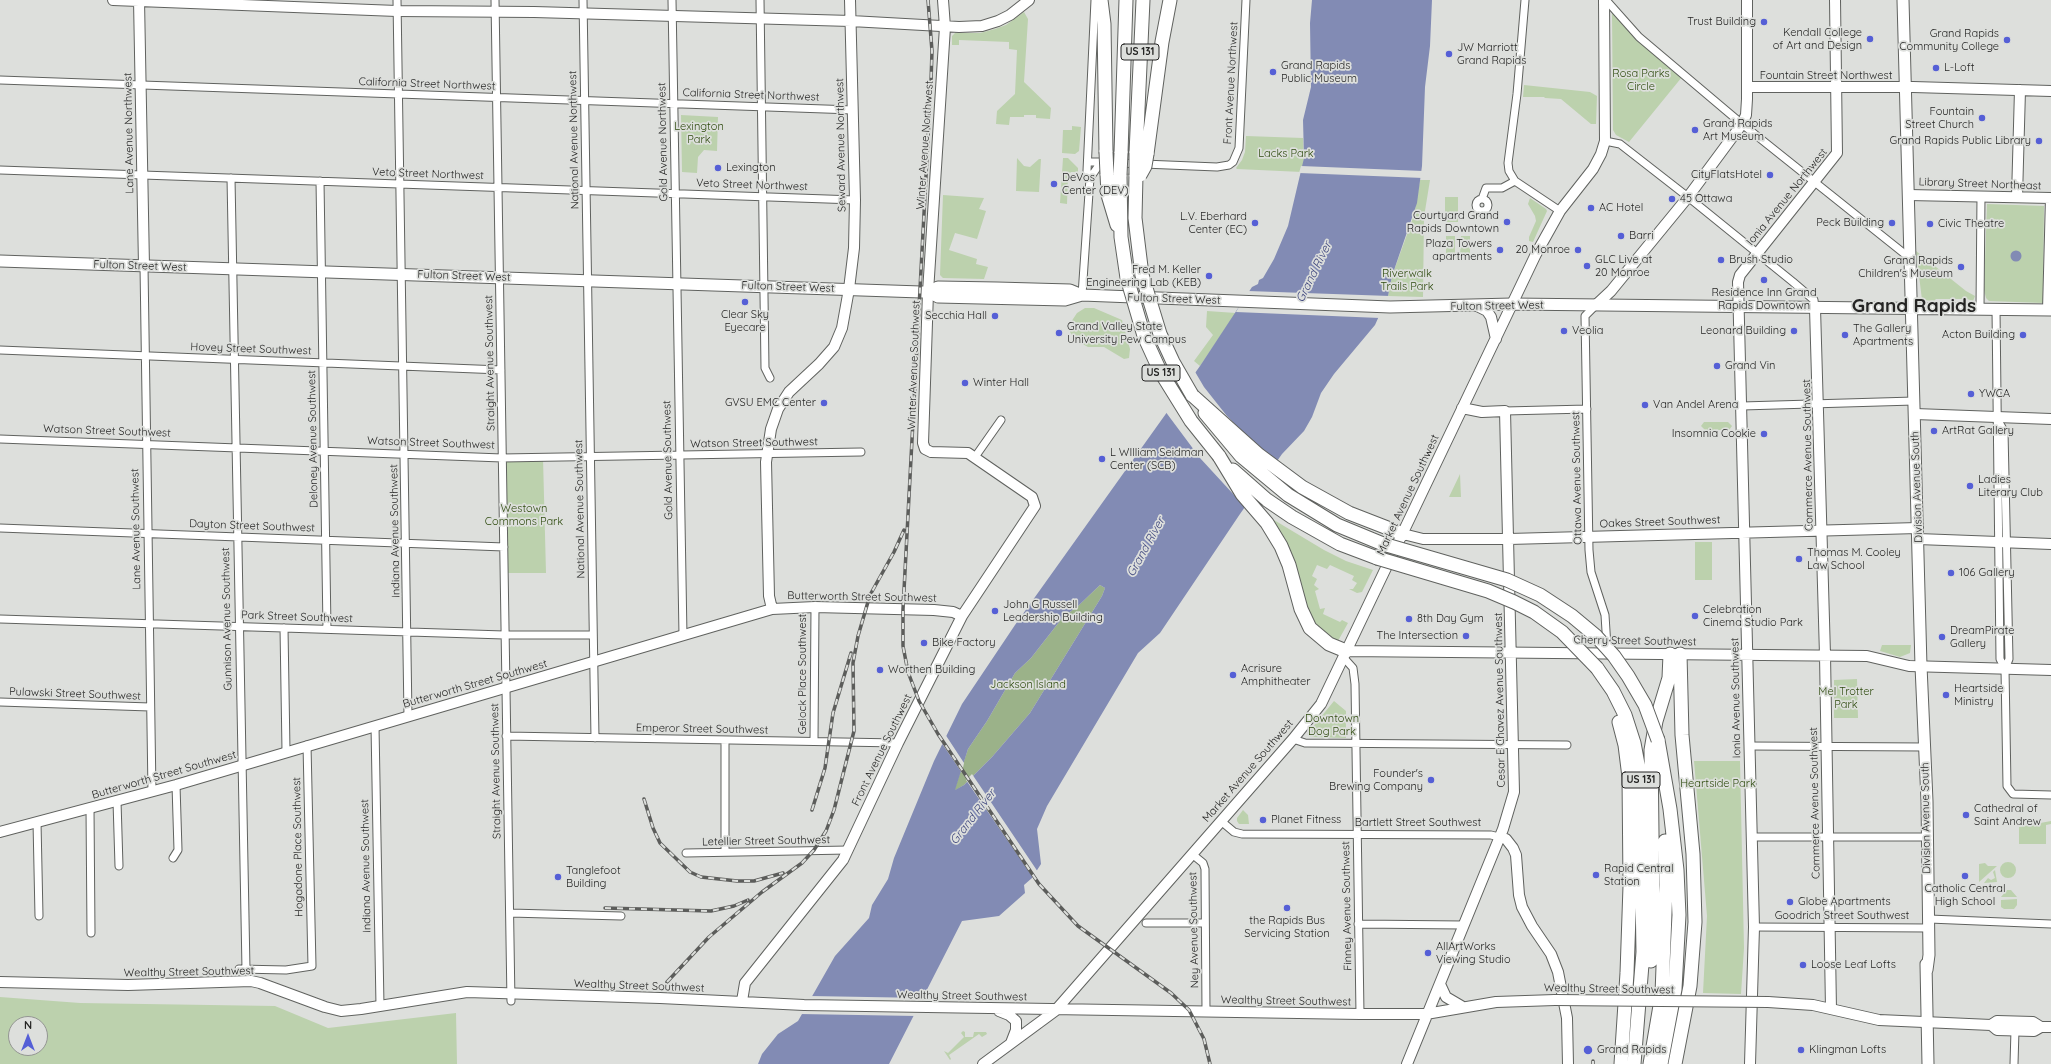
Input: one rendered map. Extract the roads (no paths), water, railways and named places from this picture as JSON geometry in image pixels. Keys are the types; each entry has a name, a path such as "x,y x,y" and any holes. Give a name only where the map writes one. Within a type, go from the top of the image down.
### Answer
{"highway":[{"path":"1101,0 1104,24 1110,166"},
{"name":"US 131","path":"1126,0 1121,153 1110,166 1127,278 1144,336 1160,371 1191,421 1219,456 1243,480 1267,500 1317,532 1340,544 1377,558 1488,591 1524,606 1562,632 1597,668 1621,707 1637,753 1641,788 1643,966 1634,1064"},
{"name":"US 131","path":"1143,0 1142,154 1145,166 1137,178 1136,235 1142,275 1160,334 1173,362 1192,396 1227,441 1254,468 1276,487 1314,513 1384,544 1506,580 1540,595 1572,616 1596,636 1614,656 1645,705 1658,740 1665,775 1677,870 1679,930 1674,990 1661,1064"},
{"path":"1142,154 1170,0"},
{"path":"1192,396 1259,455 1302,487 1340,508 1403,534"},
{"path":"1219,456 1242,494 1259,512 1281,546 1289,565 1301,610 1306,622 1320,638 1345,654"},
{"path":"1638,1030 1648,993 1653,939 1651,750 1656,721 1675,654"},
{"path":"1675,654 1693,854 1695,922 1690,986 1675,1064"},
{"path":"1597,668 1619,723 1628,768 1630,893 1621,1064"},
{"path":"1650,1064 1662,1001 1666,874 1658,740"}],"main road":[{"name":"Division Avenue South","path":"1903,0 1913,309 1927,925 1924,955 1927,970 1928,1064"},
{"name":"Fulton Street West","path":"0,261 232,270 499,277 850,289 928,292 938,297 1058,300 1065,300 1082,295 1390,307 1512,304 1913,309 1980,308 2050,310"}],"street":[{"path":"113,0 397,11 851,21 945,27 987,25 1010,15 1028,0"},
{"name":"Lane Avenue Northwest","path":"139,0 141,175 144,266"},
{"name":"Indiana Avenue Southwest","path":"397,0 408,716"},
{"name":"Straight Avenue Southwest","path":"495,0 504,547 504,635 510,913 510,997"},
{"name":"National Avenue Northwest","path":"582,0 585,100 587,280"},
{"name":"Gold Avenue Northwest","path":"672,0 675,284"},
{"path":"760,0 765,368 770,378"},
{"name":"Seward Avenue Northwest","path":"772,609 769,596 766,454 771,429 778,409 789,392 820,364 834,347 842,328 850,289 854,248 855,200 850,0"},
{"name":"Winter Avenue Northwest","path":"928,292 945,27 943,0"},
{"path":"1082,295 1090,178 1087,172 1095,0"},
{"name":"Front Avenue Northwest","path":"1088,162 1110,166 1217,167 1223,167 1234,162 1239,148 1246,0"},
{"path":"1525,0 1517,94 1508,154 1509,171 1515,181 1560,211"},
{"path":"1605,0 1639,37 1742,124 1911,259"},
{"path":"1605,0 1605,141 1620,144 1688,197 1812,298 1815,308"},
{"path":"1596,305 1611,291 1688,197 1742,124 1747,110 1747,0"},
{"name":"Ionia Avenue Northwest","path":"1739,307 1740,276 1757,253 1815,183 1837,153 1835,0"},
{"name":"California Street Northwest","path":"0,80 853,110"},
{"name":"Fountain Street Northwest","path":"1747,87 2051,91"},
{"path":"2017,197 2020,90"},
{"name":"Market Avenue Southwest","path":"982,1064 1055,1011 1293,739 1321,704 1538,250 1560,211 1596,164 1605,141"},
{"path":"1090,178 1099,166 1110,166"},
{"name":"Veto Street Northwest","path":"0,170 855,200"},
{"name":"Gunnison Avenue Southwest","path":"231,178 238,626 242,765 243,969"},
{"name":"Deloney Avenue Southwest","path":"320,181 327,629"},
{"path":"1482,198 1486,188 1502,188 1515,181"},
{"name":"Library Street Northeast","path":"1909,195 2051,198"},
{"path":"1980,308 1981,196"},
{"path":"2050,310 2051,198"},
{"name":"Lane Avenue Southwest","path":"144,266 144,356 152,792"},
{"name":"National Avenue Southwest","path":"587,280 592,635 595,738"},
{"name":"Gold Avenue Southwest","path":"675,284 683,635"},
{"name":"Winter Avenue Southwest","path":"928,292 922,439 925,449 931,452 962,451 975,457"},
{"name":"Ottawa Avenue Southwest","path":"1596,305 1585,316 1589,536 1591,572 1605,615 1606,653"},
{"path":"1477,306 1487,312 1491,317 1496,339"},
{"name":"Ionia Avenue Southwest","path":"1739,307 1754,926 1754,976 1750,1030 1750,1064"},
{"name":"Commerce Avenue Southwest","path":"1815,308 1819,404 1825,655 1830,1009"},
{"path":"1996,309 1996,417 2002,542 2000,659 2005,669 2007,786 2010,792 2015,794 2051,795"},
{"name":"Hovey Street Southwest","path":"0,350 501,370"},
{"path":"1742,406 1914,401"},
{"path":"1462,408 1482,412 1587,409"},
{"name":"Cesar E Chavez Avenue Southwest","path":"1407,1064 1513,799 1512,652 1505,411"},
{"path":"1915,414 2051,418"},
{"path":"975,457 1001,420"},
{"name":"Watson Street Southwest","path":"0,439 324,450 502,458 679,457 861,452"},
{"name":"Front Avenue Southwest","path":"742,1001 745,983 834,872 848,850 898,743 962,616 1034,510 1035,502 1032,497 975,457"},
{"name":"Dayton Street Southwest","path":"0,528 326,540 406,545 504,547"},
{"name":"Oakes Street Southwest","path":"1403,534 1423,538 1509,539 1918,528"},
{"path":"1918,540 2051,544"},
{"name":"Butterworth Street Southwest","path":"0,832 152,792 286,751 772,609 815,607 936,610 953,612 962,616"},
{"name":"Gelock Place Southwest","path":"814,741 815,607"},
{"name":"Park Street Southwest","path":"0,619 504,635 592,635"},
{"path":"284,628 286,751"},
{"name":"Cherry Street Southwest","path":"1345,654 1512,652 1825,655 1867,656 1901,665 2051,670"},
{"name":"Finney Avenue Southwest","path":"1345,654 1354,672 1360,1014"},
{"name":"Pulawski Street Southwest","path":"0,702 150,707"},
{"name":"Indiana Avenue Southwest","path":"375,726 380,1006"},
{"name":"Emperor Street Southwest","path":"506,736 898,743"},
{"path":"1293,739 1299,743 1567,745"},
{"path":"725,741 725,852"},
{"name":"Hogadone Place Southwest","path":"243,969 286,970 312,966 307,746"},
{"path":"1750,746 1922,748"},
{"path":"173,858 178,850 176,785"},
{"path":"117,801 119,866"},
{"path":"90,808 91,933"},
{"name":"Bartlett Street Southwest","path":"1220,821 1234,832 1242,834 1491,835 1499,837"},
{"path":"37,822 39,916"},
{"path":"1499,837 1506,839 1516,854 1518,895 1522,907 1555,963 1566,1011 1568,1064"},
{"path":"1752,838 1925,838"},
{"name":"Letellier Street Southwest","path":"686,853 848,850"},
{"name":"Ney Avenue Southwest","path":"1192,854 1203,863 1205,869 1206,1012"},
{"path":"510,913 620,916"},
{"path":"1146,923 1205,923"},
{"path":"1358,924 1463,925"},
{"name":"Goodrich Street Southwest","path":"1754,926 1829,928 1927,925 2051,924"},
{"name":"Wealthy Street Southwest","path":"0,982 142,985 251,981 265,984 325,1007 341,1011 467,992 510,997 742,1001 804,1006 1055,1011 1360,1014 1426,1014 1463,1007 1521,1000 1625,1000 1768,1002 1813,1005 1879,1020 1991,1025"},
{"path":"1440,984 1446,997 1463,1007"},
{"path":"993,1009 1009,1015 1016,1022 1016,1030 1011,1043"},
{"path":"1997,1021 2010,1021 2033,1022 2046,1027 2034,1031 1997,1030 1991,1025 1997,1021"},
{"path":"2014,1064 2015,1030"}],"water":[{"name":"Grand River","path":"1312,0 1432,0 1430,46 1425,87 1422,166 1417,203 1392,276 1388,296 1375,325 1334,374 1321,393 1312,417 1304,431 1282,454 1160,633 1138,653 1047,806 1037,829 1041,864 1032,878 1024,885 1025,893 999,916 962,921 889,1064 758,1064 762,1054 778,1034 798,1021 835,956 869,918 872,905 888,879 894,858 934,761 962,704 1015,625 1200,366 1252,287 1258,284 1259,280 1263,278 1274,259 1288,226 1304,158 1303,120 1311,87 1310,23","holes":["1100,585 1105,588 1102,596 1030,713 992,757 964,785 955,790 968,749 987,721 1015,673 1031,658 1063,617 1078,606"]},
{"path":"2014,251 2018,251 2020,252 2020,260 2014,261 2011,258 2011,254"}],"railway":[{"path":"928,0 932,51 931,82 903,609 903,646 908,672 919,701 938,734 1039,884 1078,926 1171,993 1189,1010 1204,1039 1210,1064"},
{"path":"667,982 709,937 762,892 802,863 814,850 826,831 834,810 854,731 853,663 858,636 870,595 894,552 904,530"},
{"path":"812,810 825,768 833,713 851,653"},
{"path":"644,799 653,828 660,843 690,872 701,877 737,881 754,881 783,873"},
{"path":"605,908 711,911 734,906 748,900"}],"place":[{"name":"Trust Building","path":"1764,22"},
{"name":"Kendall College of Art and Design","path":"1870,39"},
{"name":"Grand Rapids Community College","path":"2007,40"},
{"name":"JW Marriott Grand Rapids","path":"1449,54"},
{"name":"L-Loft","path":"1936,68"},
{"name":"Grand Rapids Public Museum","path":"1273,72"},
{"name":"Fountain Street Church","path":"1982,118"},
{"name":"Grand Rapids Art Museum","path":"1695,130"},
{"name":"Grand Rapids Public Library","path":"2039,141"},
{"name":"Lexington","path":"718,168"},
{"name":"CityFlatsHotel","path":"1770,175"},
{"name":"DeVos Center (DEV)","path":"1054,184"},
{"name":"45 Ottawa","path":"1672,199"},
{"name":"AC Hotel","path":"1591,208"},
{"name":"Courtyard Grand Rapids Downtown","path":"1507,222"},
{"name":"L.V. Eberhard Center (EC)","path":"1255,223"},
{"name":"Peck Building","path":"1892,223"},
{"name":"Civic Theatre","path":"1930,224"},
{"name":"Barri","path":"1621,236"},
{"name":"Plaza Towers apartments","path":"1500,250"},
{"name":"20 Monroe","path":"1578,250"},
{"name":"Brush Studio","path":"1721,260"},
{"name":"GLC Live at 20 Monroe","path":"1587,266"},
{"name":"Grand Rapids Children's Museum","path":"1961,267"},
{"name":"Fred M. Keller Engineering Lab (KEB)","path":"1209,276"},
{"name":"Residence Inn Grand Rapids Downtown","path":"1764,280"},
{"name":"Clear Sky Eyecare","path":"745,302"},
{"name":"Secchia Hall","path":"995,316"},
{"name":"Veolia","path":"1564,331"},
{"name":"Leonard Building","path":"1794,331"},
{"name":"Grand Valley State University Pew Campus","path":"1059,333"},
{"name":"The Gallery Apartments","path":"1845,335"},
{"name":"Acton Building","path":"2023,335"},
{"name":"Grand Vin","path":"1717,366"},
{"name":"Winter Hall","path":"965,383"},
{"name":"YWCA","path":"1971,394"},
{"name":"GVSU EMC Center","path":"824,403"},
{"name":"Van Andel Arena","path":"1645,405"},
{"name":"ArtRat Gallery","path":"1934,431"},
{"name":"Insomnia Cookie","path":"1764,434"},
{"name":"L WIlliam Seidman Center (SCB)","path":"1102,459"},
{"name":"Ladies Literary Club","path":"1970,486"},
{"name":"Thomas M. Cooley Law School","path":"1799,559"},
{"name":"106 Gallery","path":"1951,573"},
{"name":"John G Russell Leadership Building","path":"995,611"},
{"name":"Celebration Cinema Studio Park","path":"1695,616"},
{"name":"8th Day Gym","path":"1409,619"},
{"name":"The Intersection","path":"1466,636"},
{"name":"DreamPirate Gallery","path":"1942,637"},
{"name":"Bike Factory","path":"924,643"},
{"name":"Worthen Building","path":"880,670"},
{"name":"Acrisure Amphitheater","path":"1233,675"},
{"name":"Heartside Ministry","path":"1946,695"},
{"name":"Founder's Brewing Company","path":"1431,780"},
{"name":"Cathedral of Saint Andrew","path":"1966,815"},
{"name":"Planet Fitness","path":"1263,820"},
{"name":"Rapid Central Station","path":"1596,875"},
{"name":"Catholic Central High School","path":"1965,876"},
{"name":"Tanglefoot Building","path":"558,877"},
{"name":"Globe Apartments","path":"1790,902"},
{"name":"the Rapids Bus Servicing Station","path":"1287,908"},
{"name":"AllArtWorks Viewing Studio","path":"1428,953"},
{"name":"Loose Leaf Lofts","path":"1803,965"},
{"name":"Grand Rapids","path":"1588,1050"},
{"name":"Klingman Lofts","path":"1801,1050"}],"district":[{"name":"Grand Rapids","path":"1914,306"}],"park label":[{"name":"Rosa Parks Circle","path":"1641,80"},
{"name":"Lexington Park","path":"699,133"},
{"name":"Lacks Park","path":"1286,154"},
{"name":"Riverwalk Trails Park","path":"1407,280"},
{"name":"Westown Commons Park","path":"524,515"},
{"name":"Jackson Island","path":"1028,685"},
{"name":"Mel Trotter Park","path":"1846,698"},
{"name":"Downtown Dog Park","path":"1332,725"},
{"name":"Heartside Park","path":"1718,784"}]}
